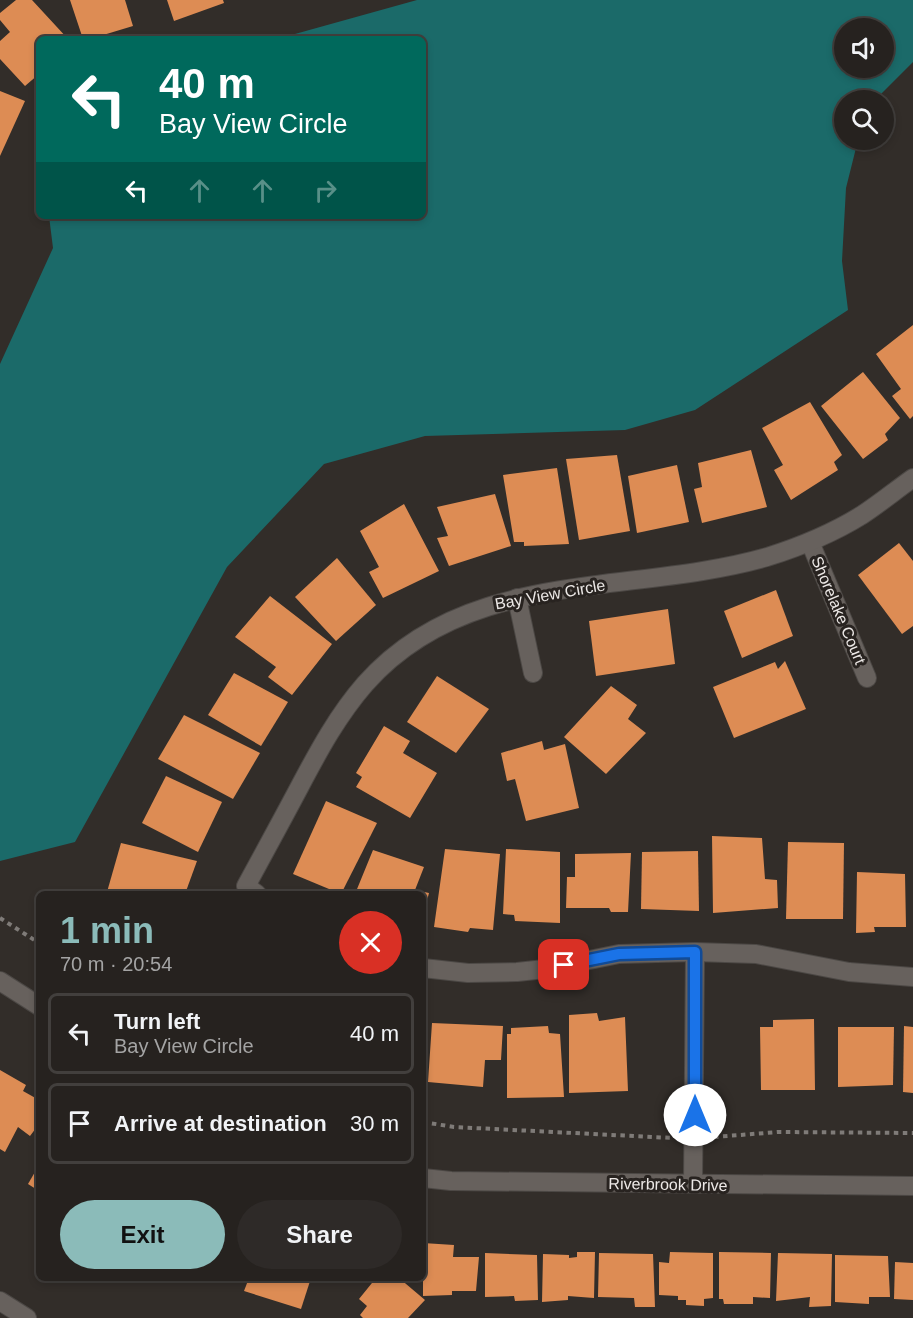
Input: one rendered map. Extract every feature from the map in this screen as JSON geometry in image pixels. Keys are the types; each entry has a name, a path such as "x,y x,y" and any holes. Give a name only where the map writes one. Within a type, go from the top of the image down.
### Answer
{"street":[{"name":"Bay View Circle","path":"253,891 246,886 342,713 367,682 397,655 433,630 475,610 517,597 725,566 766,557 810,542 861,516 913,478"},
{"name":"Shorelake Court","path":"810,542 867,678"},
{"path":"517,597 533,673"},
{"path":"693,1184 695,952"},
{"path":"426,968 468,973 518,972 619,954 695,952 756,954 849,972 913,977"},
{"path":"0,981 36,1004"},
{"name":"Riverbrook Drive","path":"426,1178 451,1181 913,1186"},
{"path":"0,1301 27,1318"}],"path":[{"path":"0,918 36,941"},
{"path":"426,1122 454,1127 695,1138 778,1132 913,1133"}],"water":[{"path":"417,0 913,0 913,62 885,90 834,90 834,150 856,150 846,188 842,261 848,310 695,410 625,430 425,436 324,464 227,567 75,842 0,861 0,364 53,248 49,219 426,219 426,36 288,36"}],"building":[{"path":"16,0 32,0 65,36 36,36 36,77 25,86 0,59 0,41 10,32 0,20 0,13"},
{"path":"70,0 125,0 133,26 100,36 82,36"},
{"path":"167,0 223,0 224,3 174,21"},
{"path":"0,91 25,101 0,156"},
{"path":"913,325 913,416 910,419 892,396 901,389 876,354"},
{"path":"863,372 900,418 885,434 888,440 863,459 821,406"},
{"path":"810,402 842,455 834,462 838,470 791,500 774,470 783,465 762,428"},
{"path":"751,450 767,507 702,523 694,489 702,487 698,463"},
{"path":"617,455 630,531 579,540 566,459"},
{"path":"677,465 689,522 637,533 628,476"},
{"path":"557,468 569,544 524,546 524,542 514,542 503,475"},
{"path":"495,494 511,546 449,566 437,538 448,536 437,507"},
{"path":"404,504 439,571 383,598 369,572 379,567 360,531"},
{"path":"899,543 913,561 913,626 902,634 858,575"},
{"path":"337,558 376,605 336,641 295,597"},
{"path":"776,590 793,636 742,658 724,611"},
{"path":"270,596 332,644 292,695 268,677 276,667 235,637"},
{"path":"668,609 675,664 596,676 589,621"},
{"path":"785,661 806,709 734,738 713,687 775,662 778,669"},
{"path":"234,673 288,702 261,746 208,715"},
{"path":"437,676 489,709 456,753 407,722"},
{"path":"611,686 637,705 628,719 646,733 606,774 564,737"},
{"path":"184,715 260,753 233,799 158,759"},
{"path":"384,726 410,741 403,753 437,773 410,818 356,787 362,777 356,773"},
{"path":"542,741 544,750 565,744 579,808 526,821 515,779 507,781 501,753"},
{"path":"166,776 222,802 198,852 142,823"},
{"path":"326,801 377,823 343,891 334,891 293,874"},
{"path":"712,836 762,838 765,879 777,880 778,908 713,913"},
{"path":"788,842 844,843 843,919 786,919"},
{"path":"121,843 197,861 186,891 107,891"},
{"path":"445,849 500,854 493,930 470,928 468,932 434,927"},
{"path":"506,849 560,852 560,923 515,921 514,915 503,914"},
{"path":"373,850 424,867 415,890 420,891 356,891"},
{"path":"698,851 699,911 641,909 642,852"},
{"path":"631,853 628,912 611,912 609,908 566,908 567,877 575,877 575,854"},
{"path":"857,872 905,874 906,927 874,927 875,932 856,933"},
{"path":"597,1013 599,1021 625,1017 628,1091 569,1093 569,1015"},
{"path":"814,1019 815,1090 761,1090 760,1027 773,1027 773,1020"},
{"path":"432,1023 503,1026 501,1060 485,1060 483,1087 428,1082"},
{"path":"548,1026 549,1033 560,1034 564,1097 507,1098 507,1034 511,1034 511,1028"},
{"path":"904,1026 913,1027 913,1093 903,1092"},
{"path":"838,1027 894,1027 893,1085 838,1087"},
{"path":"0,1070 26,1085 23,1091 36,1098 36,1128 30,1136 18,1127 5,1152 0,1149"},
{"path":"36,1170 36,1189 28,1184"},
{"path":"426,1243 454,1245 453,1257 479,1257 476,1291 452,1291 452,1295 423,1296 423,1281 426,1281"},
{"path":"577,1252 595,1252 594,1298 568,1296 568,1300 542,1302 543,1254 569,1255 569,1258 577,1257"},
{"path":"670,1252 713,1253 713,1298 704,1299 704,1306 686,1305 686,1300 678,1300 678,1296 659,1295 659,1262 669,1263"},
{"path":"719,1252 771,1253 770,1298 753,1297 753,1304 724,1304 723,1299 719,1299"},
{"path":"485,1253 537,1255 538,1300 515,1301 514,1296 485,1297"},
{"path":"599,1253 653,1254 655,1307 635,1307 634,1298 598,1297"},
{"path":"778,1253 832,1254 831,1306 809,1307 810,1297 776,1301"},
{"path":"835,1255 888,1256 890,1297 869,1297 869,1304 835,1302"},
{"path":"895,1262 913,1263 913,1300 894,1299"},
{"path":"248,1281 310,1281 301,1309 244,1291"},
{"path":"374,1281 403,1281 425,1300 408,1318 363,1318 360,1315 367,1306 359,1299"}],"route":[{"path":"564,965 619,954 695,952 695,1115"}]}
